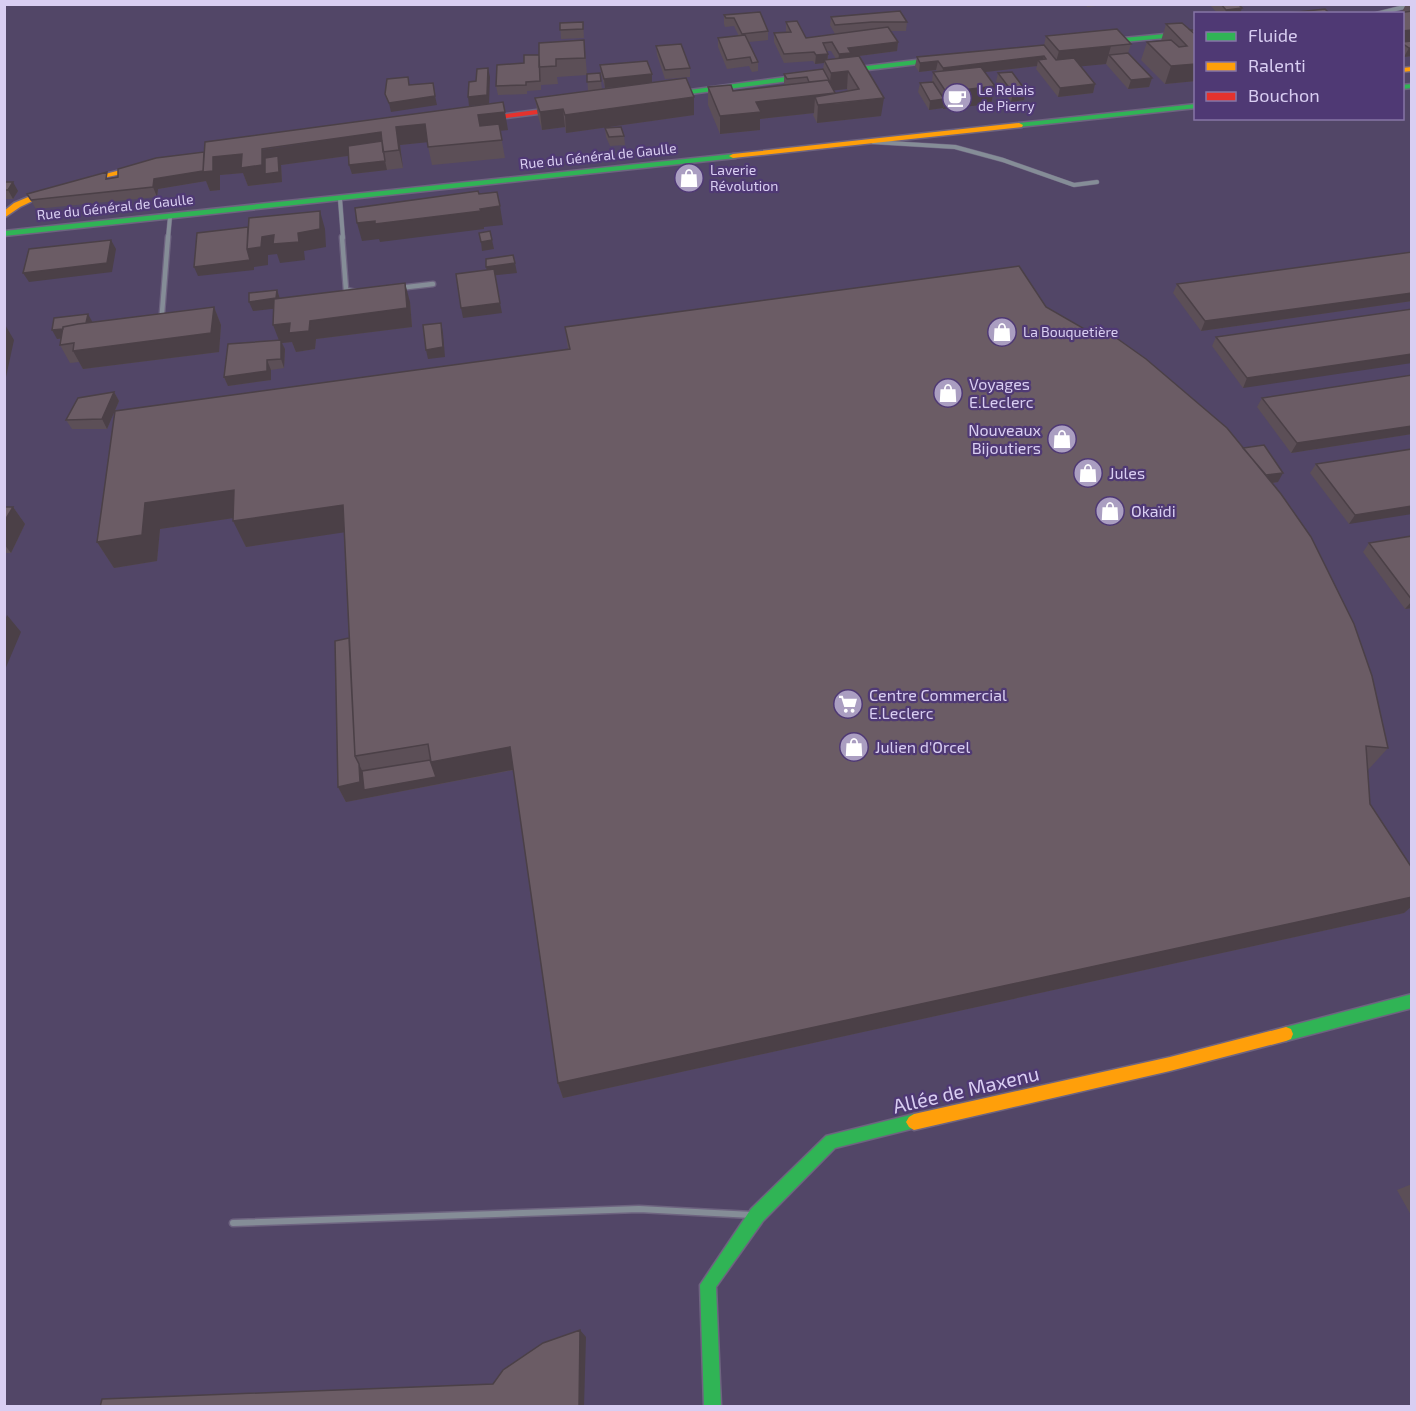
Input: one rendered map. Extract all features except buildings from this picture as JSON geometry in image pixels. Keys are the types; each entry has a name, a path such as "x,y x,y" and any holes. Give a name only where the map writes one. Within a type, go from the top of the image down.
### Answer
{"street":[{"path":"1384,12 1412,5"},
{"path":"1094,43 1194,33"},
{"path":"837,72 943,59"},
{"path":"660,96 814,75"},
{"name":"Rue du Général de Gaulle","path":"4,234 1194,106"},
{"path":"483,119 566,108"},
{"path":"873,142 955,147 1003,160 1074,185 1097,182"},
{"path":"83,181 141,166"},
{"path":"4,216 17,205 60,187"},
{"path":"340,199 346,290 366,291"},
{"path":"162,313 170,217"},
{"path":"388,289 433,284"},
{"name":"Allée de Maxenu","path":"712,1407 708,1285 758,1215 831,1141 1170,1064 1412,1001"}],"lane":[{"path":"233,1223 639,1209 758,1215"}],"traffic: fast":[{"path":"1113,41 1194,33"},
{"path":"851,70 932,60"},
{"path":"675,94 801,77"},
{"path":"1404,87 1412,86"},
{"path":"1019,125 1194,106"},
{"path":"4,234 733,156"},
{"path":"1286,1034 1412,1001"},
{"path":"712,1406 708,1285 757,1215 831,1141 914,1122"}],"traffic: slow":[{"path":"1404,70 1412,69"},
{"path":"733,156 1019,125"},
{"path":"94,178 132,169"},
{"path":"4,216 17,205 43,194"},
{"path":"914,1122 1170,1064 1286,1034"}],"traffic: jam":[{"path":"491,118 551,110"}],"place":[{"name":"Le Relais de Pierry","path":"957,98"},
{"name":"Laverie Révolution","path":"689,178"},
{"name":"La Bouquetière","path":"1002,332"},
{"name":"Voyages E.Leclerc","path":"948,393"},
{"name":"Nouveaux Bijoutiers","path":"1062,439"},
{"name":"Jules","path":"1088,473"},
{"name":"Okaïdi","path":"1110,511"},
{"name":"Centre Commercial E.Leclerc","path":"848,704"},
{"name":"Julien d'Orcel","path":"854,747"}]}
